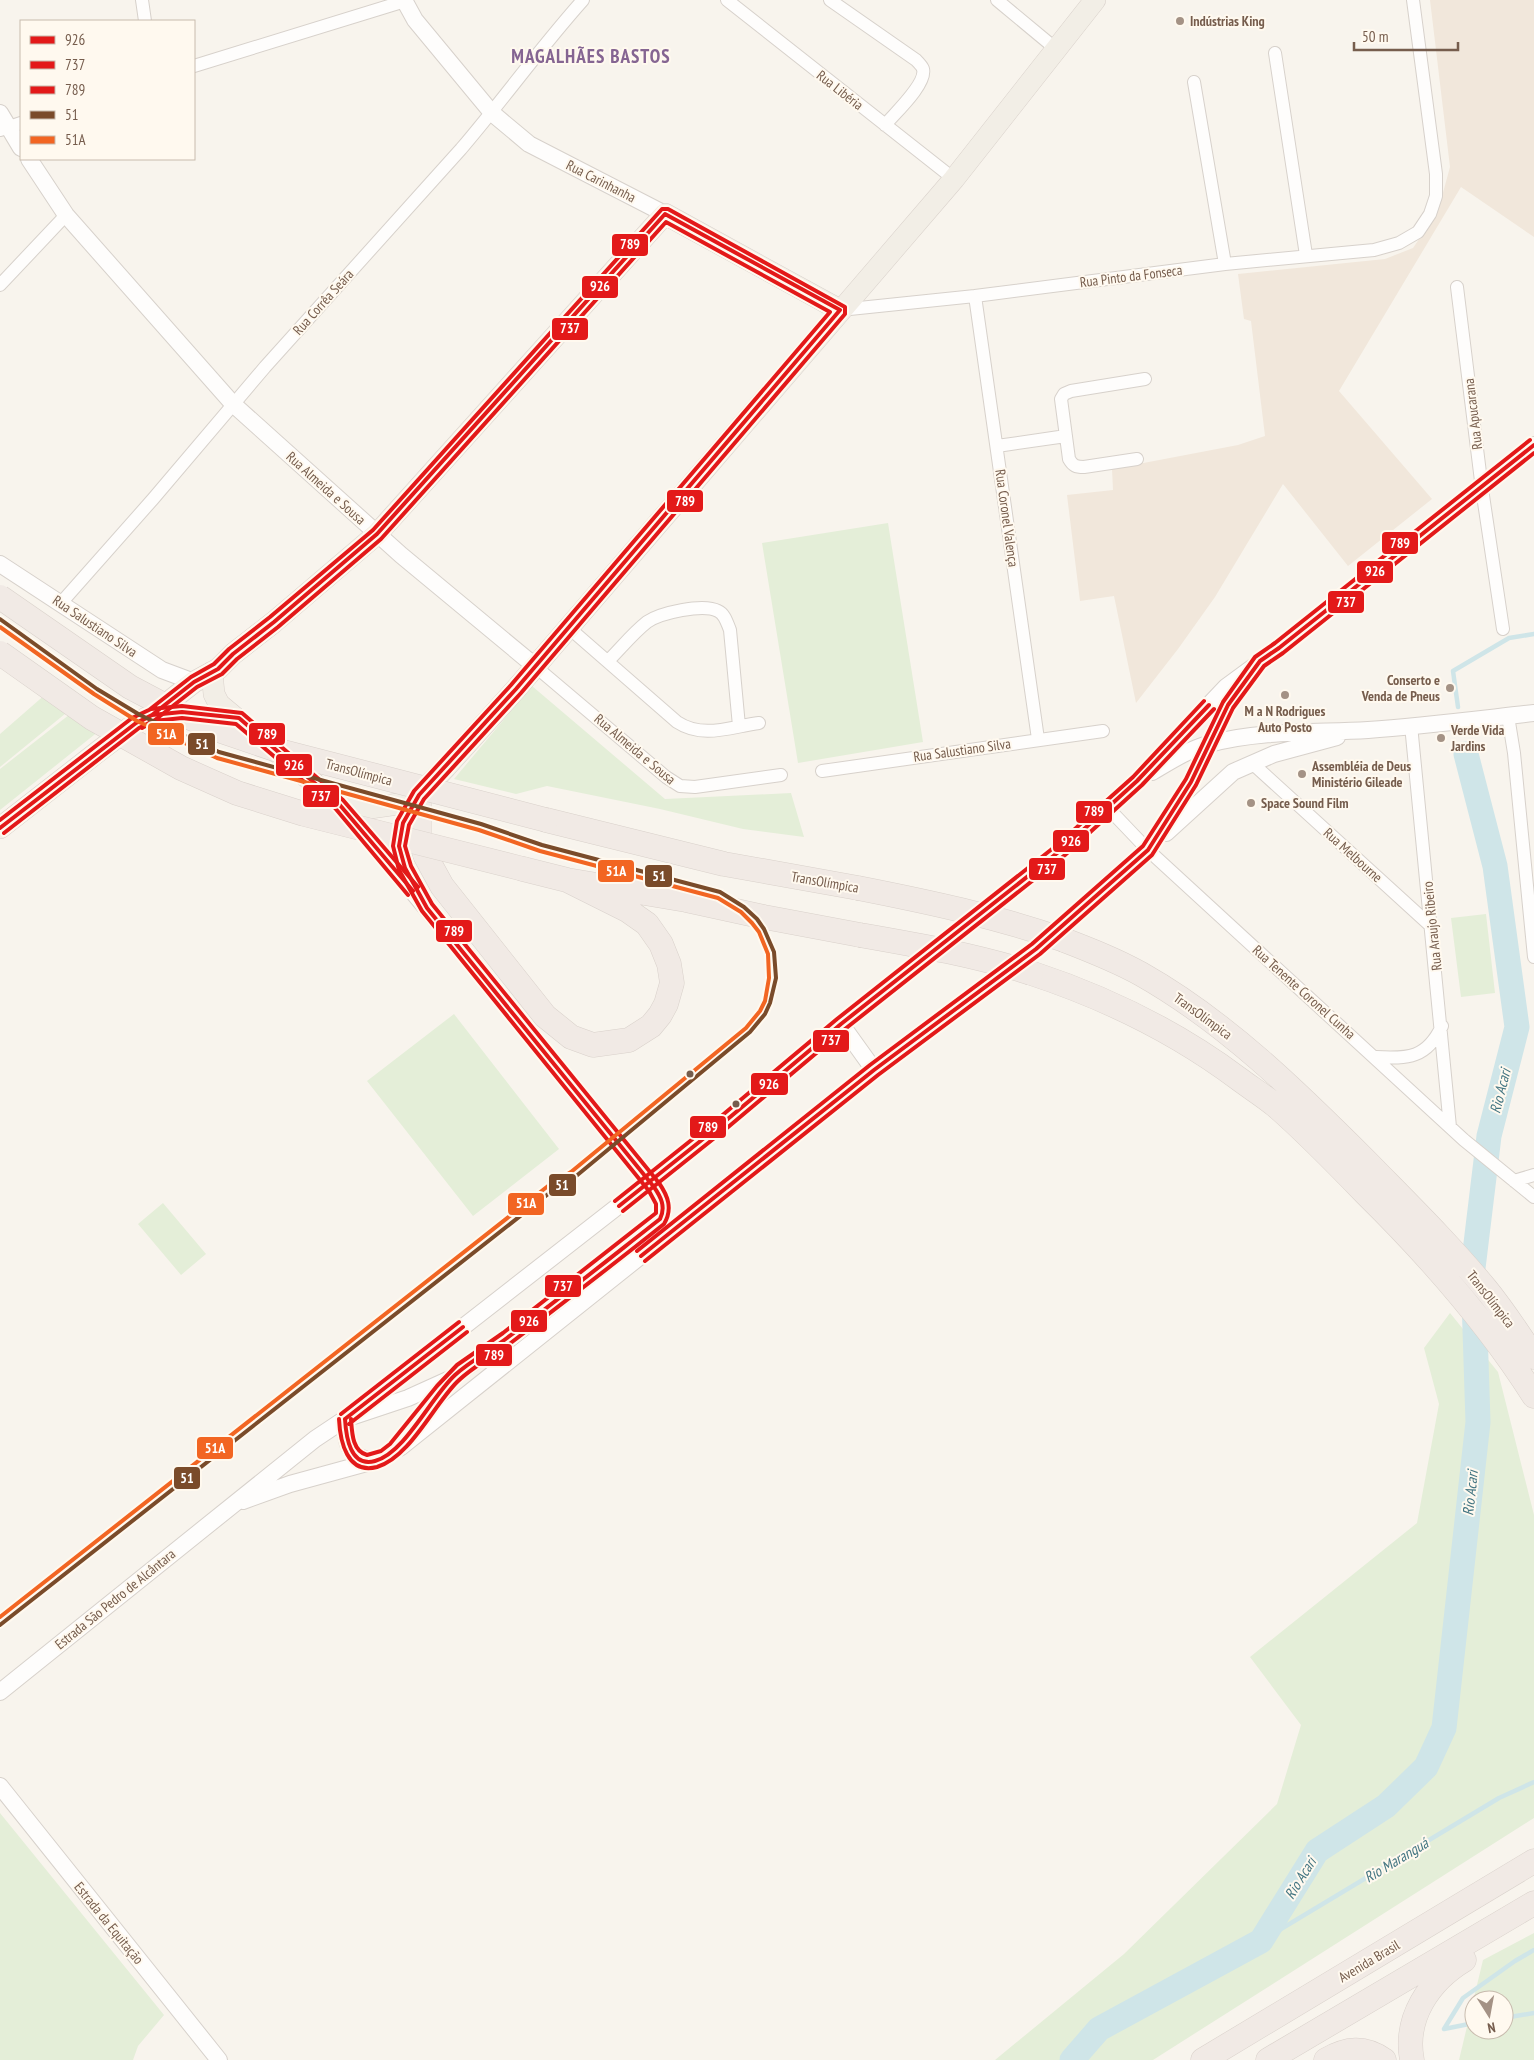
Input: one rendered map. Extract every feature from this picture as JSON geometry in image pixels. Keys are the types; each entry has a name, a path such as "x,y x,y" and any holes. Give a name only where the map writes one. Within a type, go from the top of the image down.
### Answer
{"highway":[{"name":"TransOlímpica","path":"0,597 130,687 181,714 221,731 280,751 724,864 956,908 1064,940 1140,973 1185,1001 1228,1034 1330,1125 1438,1234 1487,1290 1533,1356"},
{"name":"TransOlímpica","path":"0,653 92,718 181,768 237,792 304,814 567,880 686,900 764,917 939,950 1031,973 1120,1006 1210,1057 1275,1105 1302,1130 1389,1216 1440,1272 1480,1318 1511,1359 1534,1396"},
{"path":"419,795 419,835 425,855 442,886 545,1016 571,1037 593,1045 630,1040 651,1026 666,1004 672,983 669,964 661,944 647,924 627,910 567,880"},
{"path":"1462,1904 1481,1885 1534,1844"},
{"name":"Avenida Brasil","path":"1203,2060 1534,1861"},
{"path":"1268,2060 1534,1902"},
{"path":"1412,2060 1411,2033 1418,2008 1429,1989 1446,1970 1534,1916"},
{"path":"1326,2060 1338,2053 1358,2050 1373,2052 1384,2060"}],"main road":[{"path":"203,677 219,704 239,718 339,804 356,808 384,807 419,795 536,666 954,179 1095,0"},
{"path":"0,828 100,750 136,723 152,715 274,622 377,534 666,214"},
{"name":"Rua Carinhanha","path":"666,214 840,310"},
{"path":"152,715 182,712 239,718"}],"street":[{"path":"142,0 145,20"},
{"name":"Rua Corrêa Seára","path":"61,603 154,499 233,404 492,113 557,29 583,0"},
{"name":"Rua Libéria","path":"727,0 954,179"},
{"path":"830,0 916,60 923,68 924,77 918,86 885,125"},
{"path":"997,0 1056,49"},
{"name":"Rua Pinto da Fonseca","path":"840,310 975,296 1306,255 1374,250 1399,243 1418,232 1430,214 1436,196 1436,174 1413,0"},
{"path":"195,66 405,1"},
{"name":"Rua Carinhanha","path":"405,1 424,32 492,113 529,144 666,214"},
{"path":"1275,53 1306,255"},
{"path":"1194,82 1226,264"},
{"path":"7,123 20,146"},
{"name":"Rua Almeida e Sousa","path":"30,160 66,214 233,404 377,534 666,777 680,786 696,787 781,775"},
{"path":"0,285 66,214"},
{"name":"Rua Apucarana","path":"1457,287 1482,488 1504,629"},
{"name":"Rua Coronel Valença","path":"975,296 1038,739"},
{"path":"1137,459 1076,467 1072,464 1061,399 1064,394 1072,391 1144,379"},
{"path":"996,446 1066,436"},
{"name":"Estrada São Pedro de Alcântara","path":"0,1692 315,1439 345,1419 681,1157 841,1024 1061,850 1137,782 1226,687 1279,648 1534,445"},
{"name":"Rua Salustiano Silva","path":"0,564 162,670 203,677"},
{"path":"608,660 646,623 656,616 669,612 703,609 717,610 725,617 730,630 739,726"},
{"path":"568,627 677,722 689,730 706,732 759,723"},
{"name":"Estrada São Pedro de Alcântara","path":"230,1507 290,1484 374,1461 392,1452 874,1070 1036,949 1148,850 1190,782 1228,705 1260,661"},
{"path":"1137,782 1183,755 1208,744 1278,734 1368,730 1534,713"},
{"path":"1508,716 1529,870 1534,957"},
{"name":"Rua Araujo Ribeiro","path":"1411,725 1442,1026 1450,1127"},
{"path":"1148,850 1233,772 1290,749 1368,730"},
{"name":"Rua Salustiano Silva","path":"822,771 1103,731"},
{"name":"Rua Melbourne","path":"1252,763 1432,928"},
{"path":"419,795 403,823 399,846 405,868 427,908"},
{"path":"339,804 427,908 654,1187 660,1195 664,1209 660,1219 492,1349 450,1379 400,1401 345,1419 347,1442 350,1450 362,1460 374,1461"},
{"name":"Rua Tenente Coronel Cunha","path":"1108,808 1148,850 1376,1057 1464,1140 1534,1196"},
{"path":"841,1024 874,1070"},
{"path":"1376,1057 1398,1059 1416,1055 1430,1046 1442,1026"},
{"path":"1514,1181 1534,1175"},
{"path":"392,1452 450,1379"},
{"name":"Estrada da Equitação","path":"0,1786 219,2060"}],"shaded area":[{"path":"1430,0 1534,0 1534,237 1461,187 1339,391 1432,499 1348,566 1283,484 1215,597 1136,703 1114,596 1080,601 1067,495 1113,490 1112,469 1238,445 1265,436 1251,321 1244,319 1238,274 1385,259 1413,248 1438,211 1450,167"}],"green space":[{"path":"888,523 923,742 798,763 762,543"},
{"path":"532,686 665,799 791,793 804,837 743,829 660,809 547,786 516,794 454,779"},
{"path":"47,693 71,709 0,767 0,734"},
{"path":"74,711 99,731 0,810 0,769"},
{"path":"1486,914 1495,993 1461,997 1451,918"},
{"path":"454,1014 559,1149 473,1216 367,1081"},
{"path":"163,1203 206,1254 181,1275 138,1224"},
{"path":"1450,1313 1498,1372 1534,1515 1534,1818 1153,2060 995,2060 1124,1954 1277,1804 1301,1725 1250,1657 1417,1523 1439,1404 1424,1348"},
{"path":"0,1813 164,2015 138,2046 133,2060 0,2060"},
{"path":"1534,1933 1534,2060 1459,2060 1464,2039 1514,2040 1514,1990 1476,1990 1483,1960"}],"waterway":[{"path":"1458,707 1453,671 1509,638 1534,634"},
{"name":"Rio Acari","path":"1072,2060 1099,2029 1261,1941 1317,1851 1386,1806 1426,1767 1444,1728 1478,1422 1473,1268 1489,1136 1517,1027 1495,866 1466,754"},
{"name":"Rio Maranguá","path":"1261,1941 1499,1798 1534,1782"},
{"path":"1474,1990 1534,1950"},
{"path":"1464,1997 1444,2029 1464,2025"},
{"path":"1514,2016 1534,2013"}],"transit line":[{"name":"789","path":"0,820 132,718 149,710 191,677 214,664 229,649 373,530 662,209 668,209 845,307 845,314 521,693 424,799 409,825 405,846 411,866 432,904 659,1183 668,1203 667,1218 664,1224 512,1342 463,1376 448,1392 410,1442 389,1461 377,1467 367,1468 359,1466 352,1461 347,1454 341,1437 339,1419"},
{"name":"926","path":"0,828 136,723 152,715 194,682 218,669 233,654 274,622 377,534 665,214 840,310 516,689 419,795 403,823 399,846 405,868 427,908 654,1187 662,1202 662,1215 660,1219 501,1343 455,1375 407,1436 386,1456 375,1461 367,1462 360,1460 348,1442 345,1419"},
{"name":"737","path":"4,833 139,728 155,720 197,687 222,674 237,659 278,627 381,539 666,222 830,312 511,685 414,791 397,821 393,846 399,870 422,911 649,1191 656,1204 656,1213 503,1333 457,1365 437,1386 390,1444 381,1451 367,1455 358,1450 354,1440 351,1419"},
{"name":"789","path":"637,1251 870,1065 1032,944 1143,846 1186,779 1223,702 1255,657 1530,440"},
{"name":"926","path":"641,1256 874,1070 1036,949 1148,850 1191,782 1228,705 1260,661 1279,648 1534,445"},
{"name":"737","path":"645,1261 878,1075 1040,954 1152,855 1196,785 1233,708 1264,666 1283,653 1534,453"},
{"name":"51","path":"0,619 97,689 140,715 219,752 481,824 542,845 720,892 744,907 757,919 764,929 774,952 776,978 770,1003 765,1014 750,1032 575,1177 552,1191 0,1625"},
{"name":"51A","path":"0,627 94,694 137,721 217,758 479,830 540,851 718,898 741,912 759,932 768,954 769,978 765,1001 760,1011 746,1028 571,1172 548,1186 0,1617"},
{"name":"789","path":"615,1201 719,1118 837,1019 1057,845 1133,777 1204,701"},
{"name":"926","path":"619,1206 723,1123 841,1024 1061,850 1137,781 1209,705"},
{"name":"789","path":"136,716 151,709 182,706 242,713 343,800 418,887"},
{"name":"737","path":"623,1211 727,1128 845,1029 1065,855 1142,785 1214,709"},
{"name":"926","path":"139,722 152,715 182,712 239,718 339,804 413,891"},
{"name":"737","path":"142,728 154,721 182,718 236,724 335,808 408,895"},
{"name":"789","path":"341,1414 459,1322"},
{"name":"926","path":"345,1419 463,1327"},
{"name":"737","path":"349,1424 467,1332"}],"place":[{"name":"Indústrias King","path":"1180,21"},
{"name":"Conserto e Venda de Pneus","path":"1450,688"},
{"name":"M a N Rodrigues Auto Posto","path":"1285,695"},
{"name":"Verde Vida Jardins","path":"1441,738"},
{"name":"Assembléia de Deus Ministério Gileade","path":"1302,774"},
{"name":"Space Sound Film","path":"1251,803"}],"district":[{"name":"MAGALHÃES BASTOS","path":"591,56"}]}
